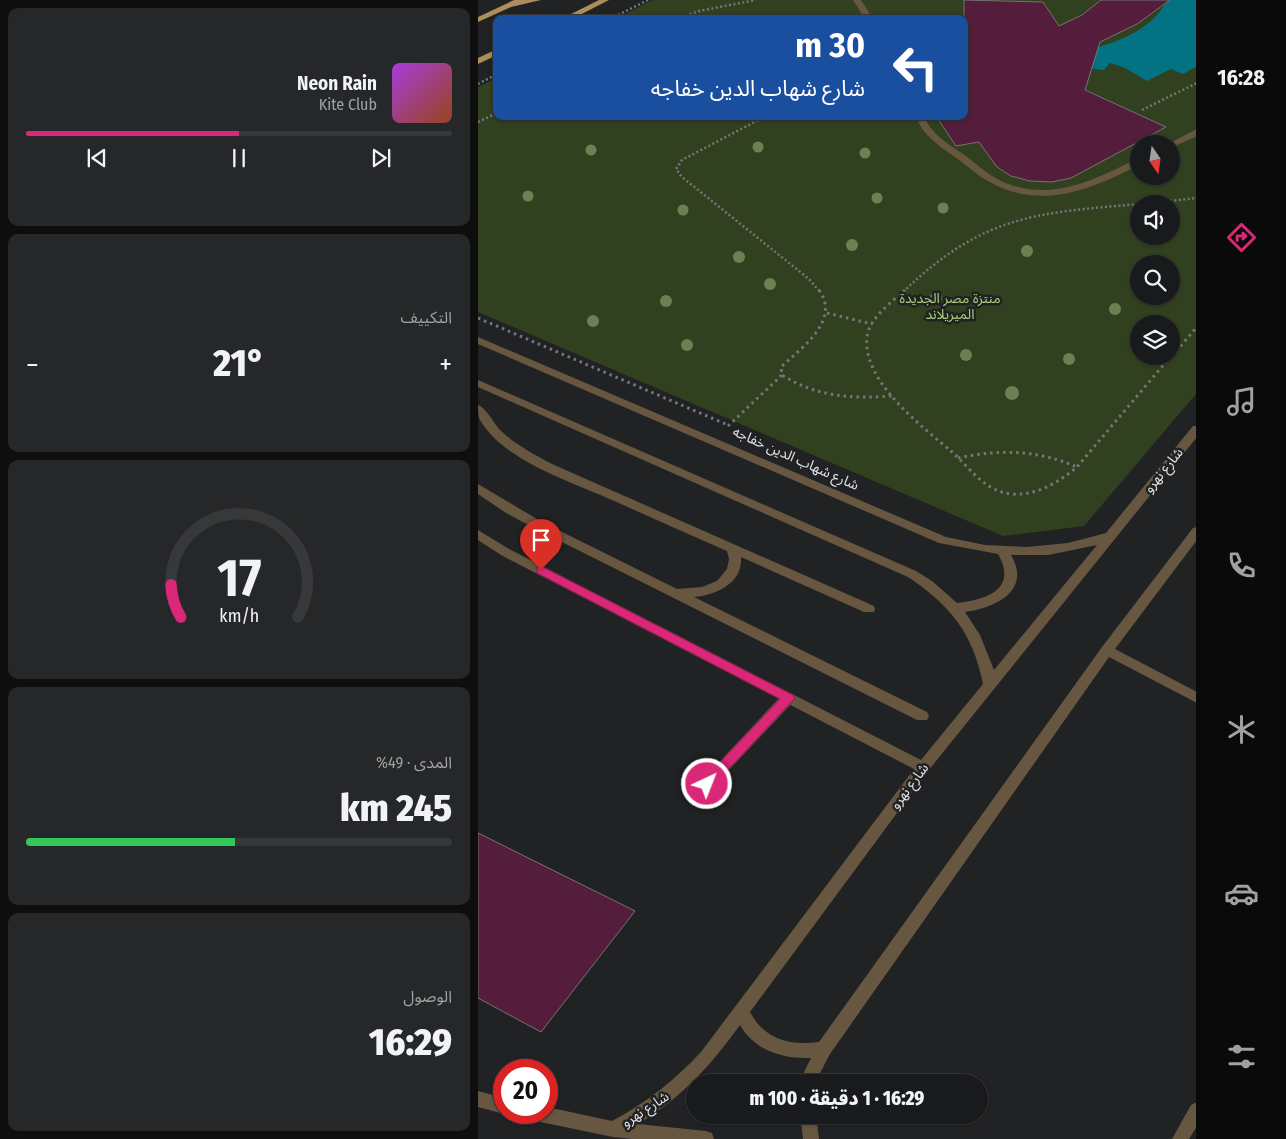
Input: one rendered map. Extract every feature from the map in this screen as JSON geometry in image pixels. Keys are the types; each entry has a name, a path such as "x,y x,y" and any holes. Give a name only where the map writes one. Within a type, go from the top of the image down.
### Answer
{"main road":[{"path":"478,20 520,0"},
{"path":"508,6 537,0"},
{"path":"573,15 605,0"},
{"path":"478,61 493,53"}],"street":[{"path":"857,0 866,15"},
{"path":"922,120 945,148 996,182 1029,192 1054,194 1077,190 1130,165"},
{"path":"1180,140 1196,132"},
{"name":"شارع شهاب الدين خفاجه","path":"478,340 924,532 964,546 1002,552 1051,551 1085,544 1110,536"},
{"path":"478,383 895,566 928,584 956,608 967,622 983,652 990,685"},
{"path":"478,409 496,432 528,457 564,475 869,609"},
{"name":"شارع نهرو","path":"614,1129 643,1113 670,1094 707,1057 740,1010 923,767 1196,430"},
{"path":"478,488 510,510 538,525 922,716"},
{"path":"812,1074 824,1049 1108,650 1196,531"},
{"path":"478,534 505,552 923,767"},
{"path":"673,591 698,592 722,584 734,570 736,562 732,548"},
{"path":"956,608 982,605 998,597 1009,586 1012,568 1002,552"},
{"path":"1108,650 1196,698"},
{"path":"694,798 788,698"},
{"path":"740,1010 747,1024 758,1036 772,1045 788,1051 806,1052 824,1049"},
{"path":"478,1099 493,1103"},
{"path":"1180,1139 1196,1110"},
{"path":"558,1118 614,1129 706,1139"},
{"path":"809,1124 811,1139"}],"path":[{"path":"618,15 648,0"},
{"path":"688,15 699,11 756,0"},
{"path":"478,84 493,76"},
{"path":"1142,110 1196,83"},
{"path":"478,122 493,115"},
{"path":"758,120 682,160 676,169 682,177 818,287 826,305 827,313 818,332 781,367 782,375"},
{"path":"1180,200 1196,198"},
{"path":"1130,205 1042,214 996,227 932,264 872,324 867,336 868,352 892,396 916,423 958,458 976,478 988,487 1004,492 1023,494 1053,485 1077,467 1164,365"},
{"path":"827,313 872,324"},
{"path":"478,318 737,429"},
{"path":"1180,346 1196,327"},
{"path":"782,375 837,398 855,400 892,396"},
{"path":"734,420 782,375"},
{"path":"958,458 989,452 1026,452 1063,460 1077,467"}],"green space":[{"name":"منتزة مصر الجديدة الميريلاند","path":"653,0 1196,0 1196,394 1084,526 1003,536 478,312 478,87 493,80 493,120 968,120 968,15 623,15"}],"water":[{"path":"1167,0 1196,0 1196,67 1183,74 1171,69 1147,81 1125,68 1110,63 1104,70 1040,63 1092,66 1082,41 1096,48 1117,41 1146,25 1161,10"}],"building":[{"path":"964,0 1043,2 1059,26 1082,15 1101,0 1170,0 1137,24 1100,42 1085,90 1166,127 1151,135 1130,135 1130,146 1071,178 1052,182 1030,181 1011,176 997,167 979,142 956,146 939,120 968,120 968,15 964,15"},
{"path":"478,833 635,911 541,1032 478,998"}],"route":[{"path":"541,570 788,698 707,784"}]}
